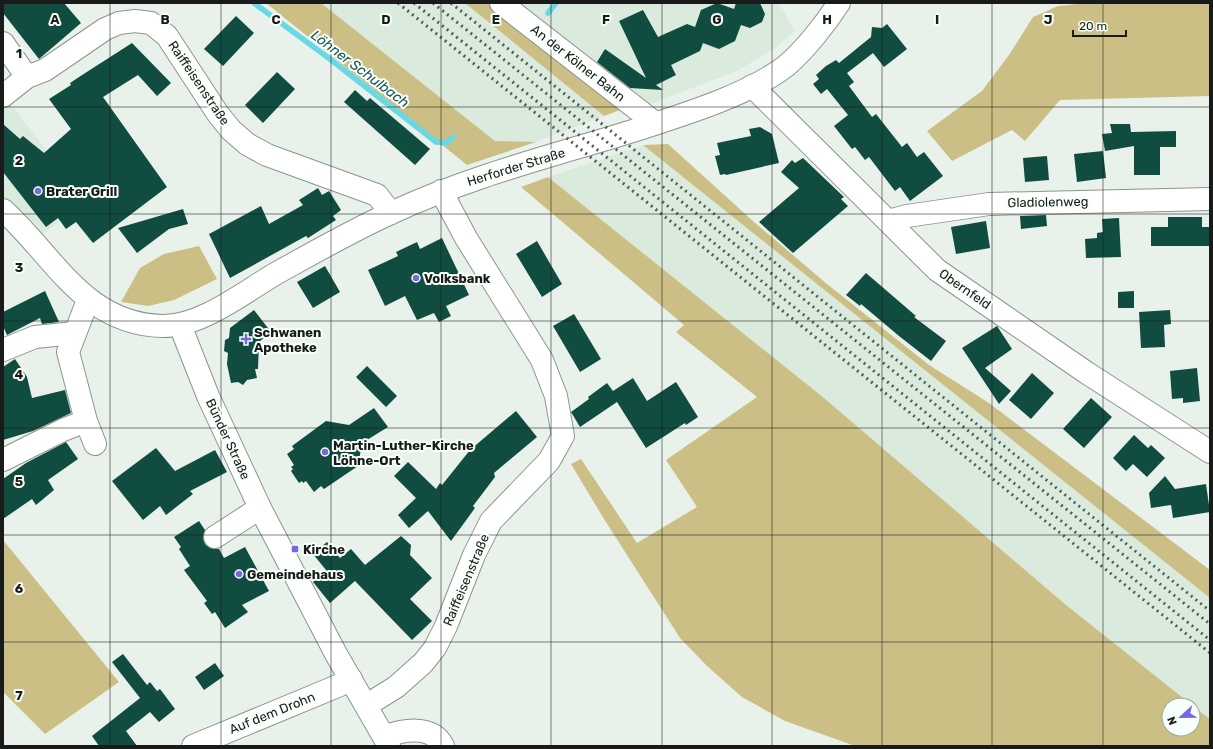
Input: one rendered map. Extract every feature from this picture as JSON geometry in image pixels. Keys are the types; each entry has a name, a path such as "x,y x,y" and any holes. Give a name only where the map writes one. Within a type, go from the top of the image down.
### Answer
{"street":[{"name":"An der Kölner Bahn","path":"501,3 655,123"},
{"name":"Herforder Straße","path":"180,325 212,311 331,243 391,213 441,191 701,108 752,86 786,65 825,25 839,3"},
{"name":"Raiffeisenstraße","path":"3,96 27,78 45,70 105,29 119,23 135,21 151,23 167,36 218,114 231,130 247,144 267,155 377,195 391,213"},
{"path":"3,44 27,78"},
{"name":"Obernfeld","path":"752,86 937,270 1087,373 1210,452"},
{"name":"Raiffeisenstraße","path":"367,705 396,687 423,663 435,648 446,626 474,555 491,521 549,461 563,436 556,396 542,360 466,238 441,191"},
{"name":"Gladiolenweg","path":"888,221 907,216 989,204 1210,199"},
{"path":"3,210 14,220 70,283 88,300 103,310 123,320 144,325 180,325"},
{"path":"88,300 68,352 86,421 95,444"},
{"name":"Bünder Straße","path":"180,325 208,396 260,508 318,621 367,705 386,741"},
{"path":"3,350 35,337 75,333"},
{"path":"3,460 63,430 86,421"},
{"path":"215,537 260,508"},
{"name":"Auf dem Drohn","path":"193,746 340,685 351,679"},
{"path":"386,741 396,732 413,730 430,733 441,741 443,746"}],"shaded area":[{"path":"266,3 321,3 495,141 536,142 467,165"},
{"path":"321,3 465,3 604,116 536,142 495,141"},
{"path":"465,3 488,3 623,109 604,116"},
{"path":"511,3 779,3 795,31 775,48 737,71 642,107"},
{"path":"1089,3 1210,3 1210,96 1060,100 1025,141 1012,130 952,161 927,131 982,91 1009,55 1033,17 1058,6"},
{"path":"3,97 15,109 85,201 42,235 3,197"},
{"path":"668,144 754,222 827,284 929,365 989,403 1210,570 1210,598 643,145"},
{"path":"643,145 1210,598 1210,719 1201,712 1201,697 1182,697 1066,605 824,398 548,177"},
{"path":"548,177 824,398 1066,605 1182,697 1161,697 1161,737 1201,737 1201,712 1210,719 1210,746 855,746 785,721 742,697 707,666 680,638 604,519 571,464 581,459 637,543 697,507 666,460 757,397 676,332 684,325 521,187"},
{"path":"199,246 217,279 174,300 148,306 121,302 140,268 164,254"},
{"path":"3,540 119,682 45,734 3,692"}],"building":[{"path":"3,3 64,3 81,23 39,59 3,13"},
{"path":"717,3 734,9 736,3 760,3 765,14 762,22 750,28 741,25 735,41 719,49 703,43 700,51 671,65 676,75 656,85 663,90 630,88 597,62 605,49 646,78 619,21 643,10 658,37 687,24 695,27 701,10"},
{"path":"236,16 254,33 223,66 204,49"},
{"path":"887,24 907,49 884,67 873,53 847,73 854,82 849,86 872,117 876,114 902,147 907,143 917,157 924,152 943,176 910,201 900,187 895,191 869,157 865,160 855,147 852,149 834,126 848,115 827,89 821,94 813,84 819,79 816,75 826,66 836,60 839,63 871,37 872,27 882,28"},
{"path":"132,43 171,83 157,96 138,75 103,97 167,187 93,243 76,222 66,229 58,218 46,227 3,172 3,124 20,139 23,136 44,153 71,129 49,99 71,85 70,83"},
{"path":"277,72 295,89 263,123 245,105"},
{"path":"355,90 367,101 370,98 430,149 415,165 344,102"},
{"path":"1110,124 1130,124 1131,132 1176,131 1176,147 1160,147 1160,175 1134,175 1134,146 1105,151 1102,134 1112,133"},
{"path":"760,127 772,134 779,163 720,175 715,156 720,155 717,143 751,136 749,129"},
{"path":"1103,151 1106,178 1077,182 1074,154"},
{"path":"1047,156 1049,180 1025,182 1023,158"},
{"path":"803,158 844,197 841,199 848,206 793,253 759,222 799,188 781,172 792,160 795,163"},
{"path":"318,188 322,195 329,191 341,210 333,216 336,220 308,238 306,236 230,278 209,234 261,206 269,224 303,205 299,200"},
{"path":"183,209 188,224 169,229 137,253 118,228"},
{"path":"1046,215 1047,226 1021,229 1020,216"},
{"path":"1168,217 1202,217 1202,227 1210,227 1210,246 1151,246 1151,227 1168,227"},
{"path":"1119,218 1121,257 1086,258 1085,239 1097,238 1097,233 1103,232 1102,219"},
{"path":"986,221 990,248 956,254 951,227"},
{"name":"Volksbank","path":"442,238 469,295 446,306 451,316 439,322 434,313 417,320 405,296 385,306 368,270 398,256 396,252 417,242 420,249"},
{"path":"537,241 562,284 542,297 516,254"},
{"path":"325,266 340,292 313,308 297,282"},
{"path":"866,273 916,316 914,317 946,341 931,361 861,304 860,306 846,295"},
{"path":"45,291 59,322 42,324 40,318 7,335 3,326 3,312"},
{"path":"1134,291 1134,308 1118,308 1118,292"},
{"path":"254,310 271,332 259,342 258,369 255,369 257,378 247,380 243,385 238,382 231,383 227,364 228,353 224,351 225,340 229,338 230,328"},
{"path":"1170,310 1171,324 1164,325 1165,347 1141,348 1139,312"},
{"path":"574,314 601,359 580,372 553,326"},
{"path":"997,326 1012,349 985,368 1011,391 999,404 962,348"},
{"path":"15,359 27,377 32,398 65,390 71,413 33,431 3,440 3,367"},
{"path":"367,366 397,396 386,407 356,377"},
{"path":"1197,368 1200,401 1183,403 1183,398 1172,399 1170,371"},
{"path":"1032,373 1054,393 1031,419 1009,400"},
{"path":"633,378 647,401 676,382 698,417 686,425 685,423 646,448 617,402 580,427 571,412 607,383 613,391"},
{"path":"1091,398 1112,417 1084,448 1063,429"},
{"name":"Martin-Luther-Kirche Löhne-Ort","path":"374,408 388,427 362,443 358,466 324,489 321,486 314,492 306,481 299,483 291,471 293,469 291,467 294,465 287,454 294,449 292,446 326,421 349,425"},
{"path":"516,411 537,437 494,473 495,477 473,506 475,508 451,541 428,511 409,528 398,515 416,498 394,476 408,462 436,489 440,483 442,485 470,450"},
{"path":"1134,435 1148,448 1151,445 1165,458 1147,477 1133,464 1126,471 1113,458"},
{"path":"66,442 78,459 48,480 54,490 36,505 32,499 3,519 3,479 26,463"},
{"path":"156,448 175,471 215,450 227,472 190,491 193,494 166,515 160,506 143,520 112,481"},
{"path":"1165,476 1175,489 1206,484 1210,512 1173,518 1171,505 1151,508 1149,493"},
{"name":"Gemeindehaus","path":"199,521 205,530 203,537 205,544 210,548 219,549 224,558 245,547 269,591 242,605 248,612 225,628 215,612 212,614 204,603 207,601 184,570 190,566 179,549 181,547 174,537"},
{"path":"401,536 411,545 410,555 432,578 410,599 432,621 412,640 355,581 330,603 313,582 326,570 313,554 327,542 340,558 351,549 365,565"},
{"path":"123,654 147,685 150,682 157,691 160,689 175,709 159,722 150,712 126,731 137,746 99,746 92,736 140,698 112,662"},
{"path":"215,663 224,676 204,690 195,677"}],"waterway":[{"name":"Löhner Schulbach","path":"254,3 330,59 436,142 446,143 453,137"},
{"name":"Löhner Schulbach","path":"548,13 556,3"}],"railway":[{"path":"398,3 1210,653"},
{"path":"414,3 1210,640"},
{"path":"433,3 1210,624"},
{"path":"451,3 1210,611"}],"place":[{"name":"Brater Grill","path":"38,191"},
{"name":"Volksbank","path":"416,278"},
{"name":"Schwanen Apotheke","path":"246,339"},
{"name":"Martin-Luther-Kirche Löhne-Ort","path":"325,452"},
{"name":"Kirche","path":"295,549"},
{"name":"Gemeindehaus","path":"239,574"}]}
